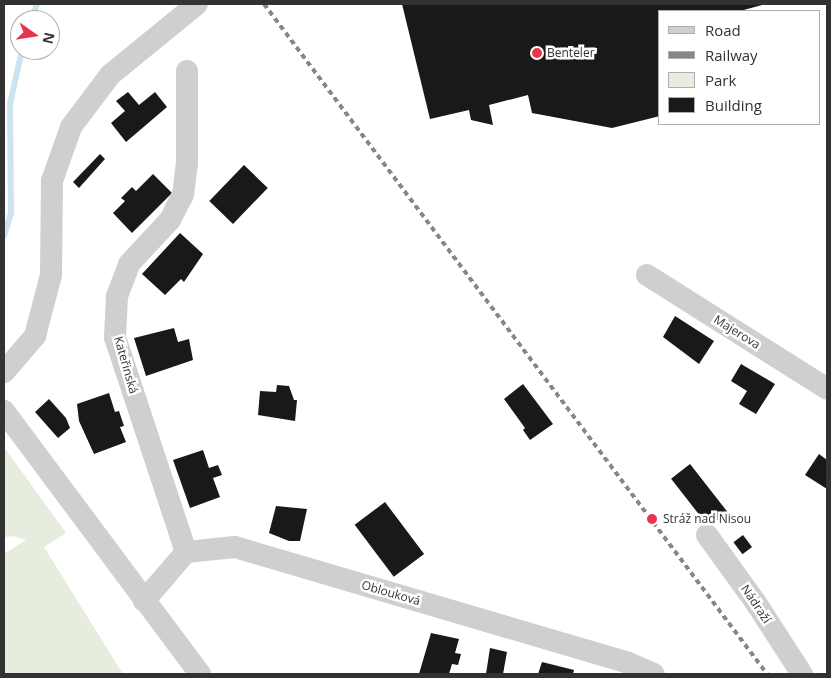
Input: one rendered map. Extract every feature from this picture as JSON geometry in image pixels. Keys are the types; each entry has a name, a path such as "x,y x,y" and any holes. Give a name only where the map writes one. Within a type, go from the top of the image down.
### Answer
{"street":[{"path":"4,372 35,336 52,275 52,181 71,127 110,75 197,4"},
{"name":"Kateřinská","path":"186,552 115,337 117,296 129,264 170,220 183,195 187,163 187,71"},
{"name":"Majerova","path":"647,275 827,389"},
{"path":"4,411 200,674"},
{"name":"Nádraží","path":"707,535 756,603 802,674"},
{"name":"Oblouková","path":"186,552 235,547 628,663 654,674"},
{"path":"144,600 186,552"}],"green space":[{"path":"4,447 66,533 44,547 123,674 6,674 4,671 4,554 26,540 12,536 4,537"}],"building":[{"name":"Benteler","path":"402,4 762,5 744,10 658,10 658,116 612,128 532,113 528,95 489,105 493,125 471,120 469,110 430,119"},
{"path":"128,92 139,105 155,92 167,107 126,142 111,123 125,111 116,101"},
{"path":"100,154 105,159 79,188 73,182"},
{"path":"244,165 268,188 233,224 209,201"},
{"path":"153,174 172,193 132,233 113,213 125,201 121,198 132,187 136,191"},
{"path":"180,233 203,254 184,282 181,279 165,295 142,274"},
{"path":"675,316 714,341 699,364 663,337"},
{"path":"174,328 178,342 189,339 193,360 146,376 134,338"},
{"path":"741,364 775,384 756,414 739,404 747,391 731,381"},
{"path":"523,384 553,424 530,440 523,430 525,428 504,399"},
{"path":"277,385 289,386 294,400 297,400 295,421 258,415 260,391 276,392"},
{"path":"109,393 115,412 119,411 124,426 120,427 126,442 94,454 79,421 77,404"},
{"path":"49,399 66,418 70,428 58,438 35,412"},
{"path":"203,450 209,468 218,465 222,475 213,478 220,497 190,508 173,460"},
{"path":"819,454 827,460 827,489 805,475"},
{"path":"690,464 728,512 709,527 671,479"},
{"path":"385,502 424,554 394,577 355,525"},
{"path":"276,506 307,509 300,541 289,541 269,533"},
{"path":"743,535 752,547 742,554 733,542"},
{"path":"431,633 459,639 455,653 461,654 458,665 452,664 449,674 419,674"},
{"path":"490,648 507,652 503,674 486,674"},
{"path":"542,662 574,670 573,674 538,674"}],"waterway":[{"path":"35,10 37,4"},
{"path":"4,236 11,213 10,104 20,60"}],"railway":[{"path":"264,4 767,674"}],"place":[{"name":"Benteler","path":"537,53"},
{"name":"Stráž nad Nisou","path":"652,519"}]}
